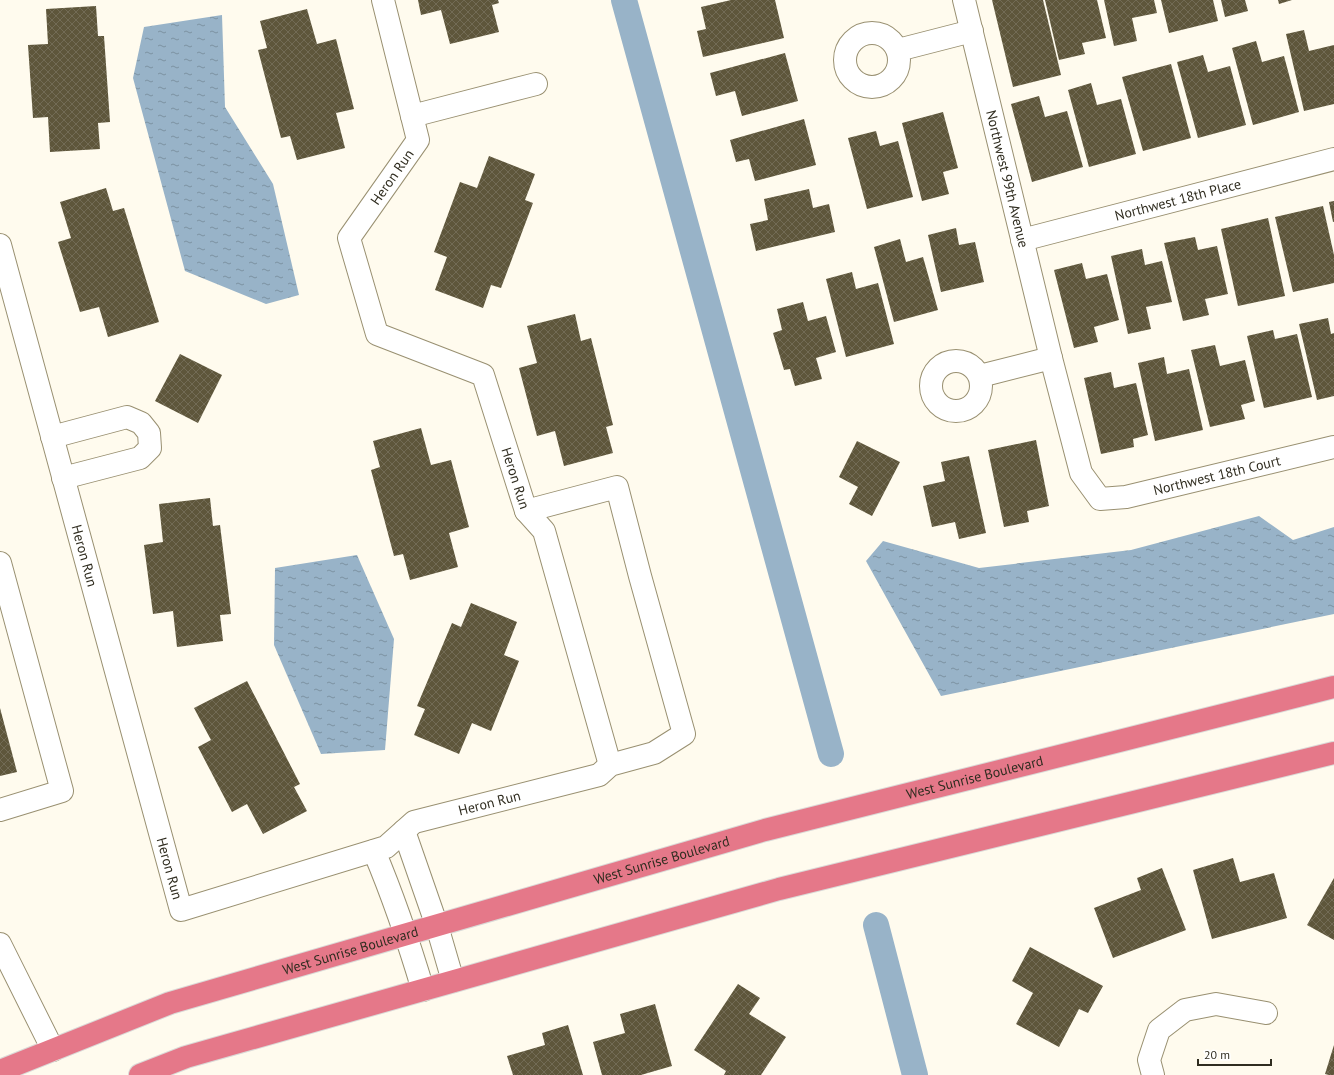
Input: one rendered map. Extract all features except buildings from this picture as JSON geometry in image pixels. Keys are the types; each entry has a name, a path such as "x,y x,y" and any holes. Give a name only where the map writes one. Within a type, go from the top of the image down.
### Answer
{"highway":[{"name":"West Sunrise Boulevard","path":"0,1072 170,1003 765,830 1334,687"},
{"path":"140,1075 186,1057 779,889 1334,754"}],"street":[{"name":"Heron Run","path":"0,245 181,910 386,847 414,822 600,775 610,765 544,531 526,511 483,375 377,334 349,238 418,140 383,0"},
{"name":"Northwest 99th Avenue","path":"964,0 1051,358 1081,473 1100,499"},
{"path":"898,50 972,31"},
{"path":"412,116 536,84"},
{"name":"Northwest 18th Place","path":"1022,240 1334,159"},
{"path":"980,376 1051,358"},
{"path":"52,436 127,417 141,423 149,433 150,448 140,458 63,478"},
{"name":"Northwest 18th Court","path":"1100,499 1126,497 1334,447"},
{"path":"526,511 617,487 684,734 654,753 610,765"},
{"path":"0,564 62,791 0,810"},
{"path":"404,830 453,981"},
{"path":"374,851 406,934 424,990"},
{"path":"0,944 53,1050"},
{"path":"1153,1075 1149,1060 1159,1030 1185,1010 1216,1004 1266,1013"}],"water":[{"path":"222,15 225,107 273,184 299,295 266,304 185,271 133,78 144,27"},
{"path":"1259,516 1293,540 1334,527 1334,614 941,696 866,561 883,541 979,568 1131,550"},
{"path":"357,555 394,639 385,750 321,754 274,645 275,568"}],"waterway":[{"path":"624,0 831,754"},
{"path":"876,925 915,1075"}]}
